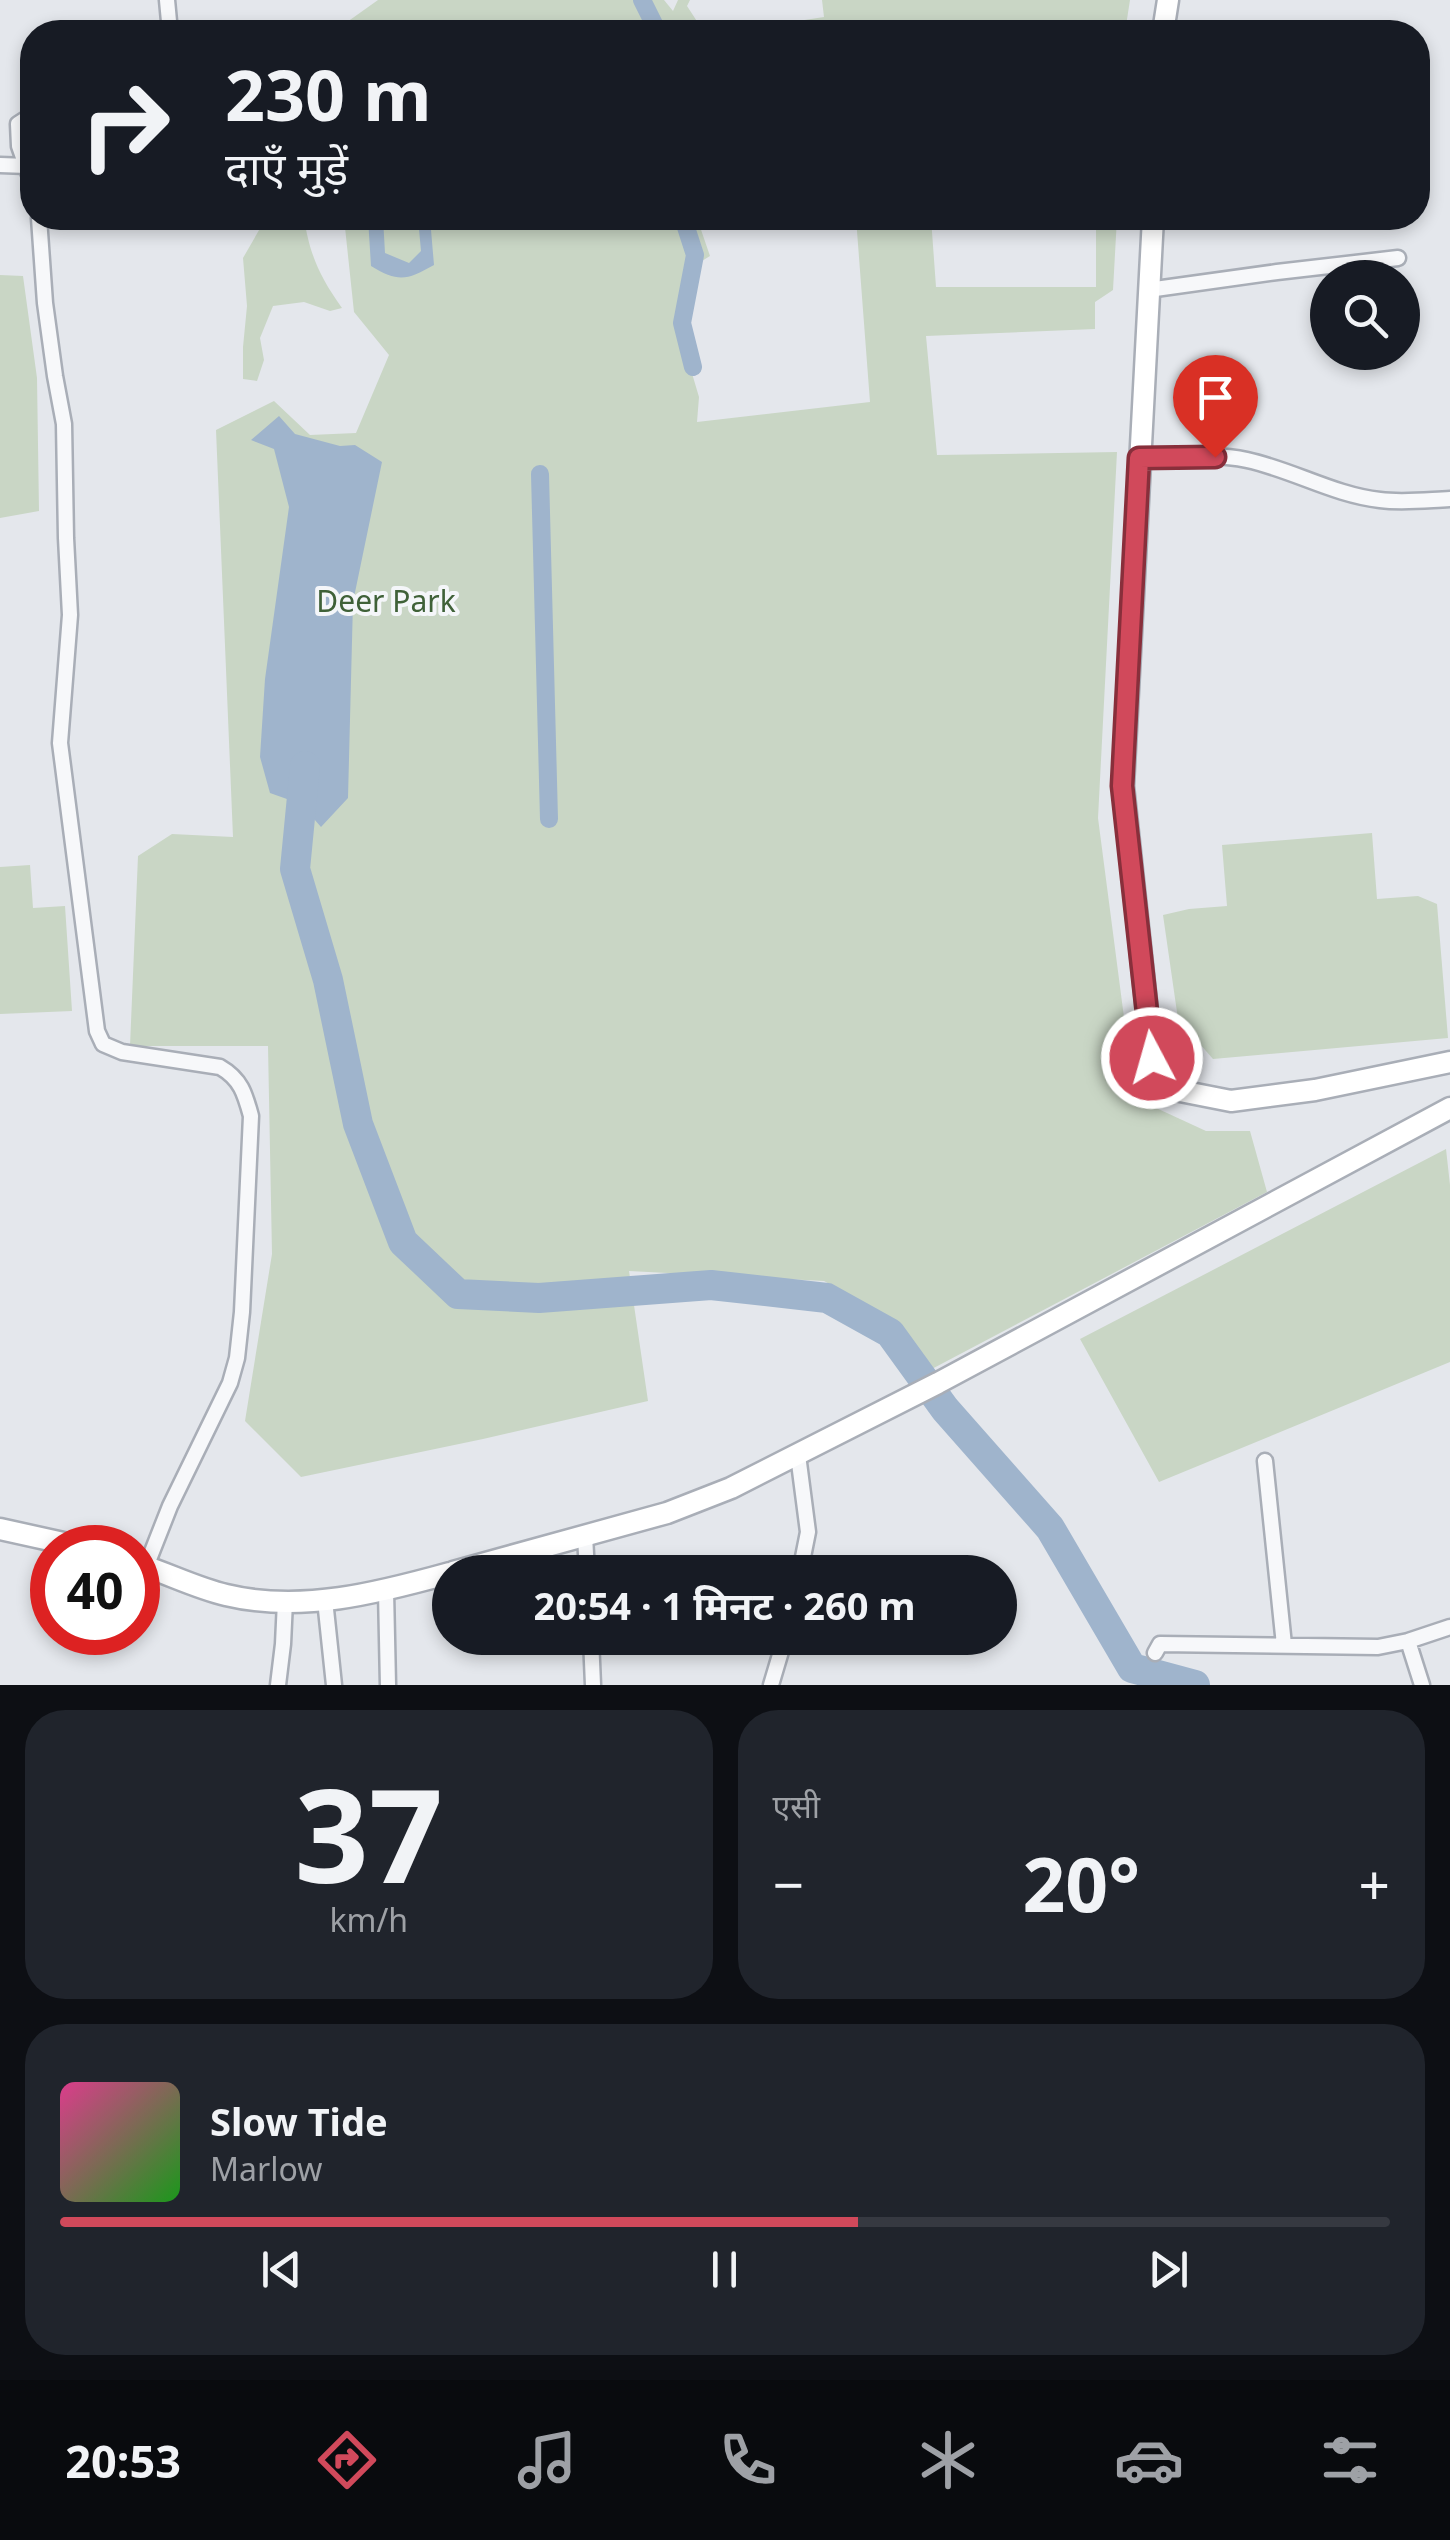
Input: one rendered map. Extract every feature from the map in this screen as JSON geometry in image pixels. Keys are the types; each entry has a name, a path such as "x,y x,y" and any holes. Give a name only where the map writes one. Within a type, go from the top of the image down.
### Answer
{"street":[{"path":"20,123 20,148"},
{"path":"40,230 44,303 64,424 70,615 60,743 97,1031 103,1044 122,1052 220,1066 242,1086 251,1116 237,1358 230,1383 160,1527"},
{"path":"1152,230 1122,786 1152,1058 1158,1078 1170,1089 1230,1101 1314,1090 1450,1062"},
{"path":"1148,290 1398,258"},
{"path":"1139,458 1234,458 1382,501 1450,499"},
{"path":"517,1555 667,1513 731,1488 938,1383 1450,1108"},
{"path":"798,1454 808,1532 803,1555"},
{"path":"1265,1460 1284,1646"},
{"path":"0,1529 30,1536"},
{"path":"585,1536 586,1555"},
{"path":"160,1572 226,1596 285,1602 386,1591 432,1578"},
{"path":"386,1591 388,1685"},
{"path":"325,1600 334,1685"},
{"path":"278,1685 285,1602"},
{"path":"1155,1653 1160,1644 1378,1646 1450,1627"},
{"path":"1408,1641 1422,1685"},
{"path":"592,1655 594,1685"},
{"path":"770,1685 780,1655"}],"green space":[{"path":"378,0 664,0 673,11 678,0 690,0 687,6 696,20 350,20"},
{"path":"822,0 1130,0 1127,20 804,20 824,17"},
{"path":"259,230 306,230 317,266 342,308 330,311 304,302 273,306 260,338 264,360 257,381 243,379 247,306 243,258"},
{"name":"Deer Park","path":"345,230 701,230 710,256 684,272 680,333 699,397 697,422 870,402 857,230 932,230 936,287 1096,287 1096,230 1116,230 1113,290 1095,302 1095,329 926,336 937,455 1117,452 1098,818 1131,1071 1154,1107 1206,1131 1250,1131 1267,1192 928,1371 892,1318 824,1281 629,1271 648,1401 301,1477 245,1421 272,1254 268,1046 130,1046 138,856 172,834 233,837 216,430 274,401 310,435 356,433 389,355 354,312"},
{"path":"0,275 23,276 37,378 39,511 0,518"},
{"path":"1372,833 1377,899 1418,896 1437,904 1448,1038 1213,1059 1178,1019 1163,915 1227,906 1222,845"},
{"path":"30,865 33,908 65,906 72,1011 0,1014 0,867"},
{"path":"1446,1149 1450,1185 1450,1362 1159,1482 1080,1339"}],"water":[{"path":"369,230 384,230 385,253 409,263 421,251 419,230 431,230 434,265 403,278 371,266"},
{"path":"279,416 295,434 340,446 355,445 382,462 353,602 348,798 321,827 301,804 270,793 260,757 265,679 289,507 274,449 251,440"}],"waterway":[{"path":"642,0 652,20"},
{"path":"687,230 695,255 682,323 693,367"},
{"path":"540,474 549,819"},
{"path":"305,766 295,869 328,980 358,1124 403,1242 458,1294 539,1298 711,1285 827,1298 890,1333 945,1409 1050,1528 1132,1668 1195,1685"}],"route":[{"path":"1152,1058 1122,786 1139,458 1215,457"}]}
